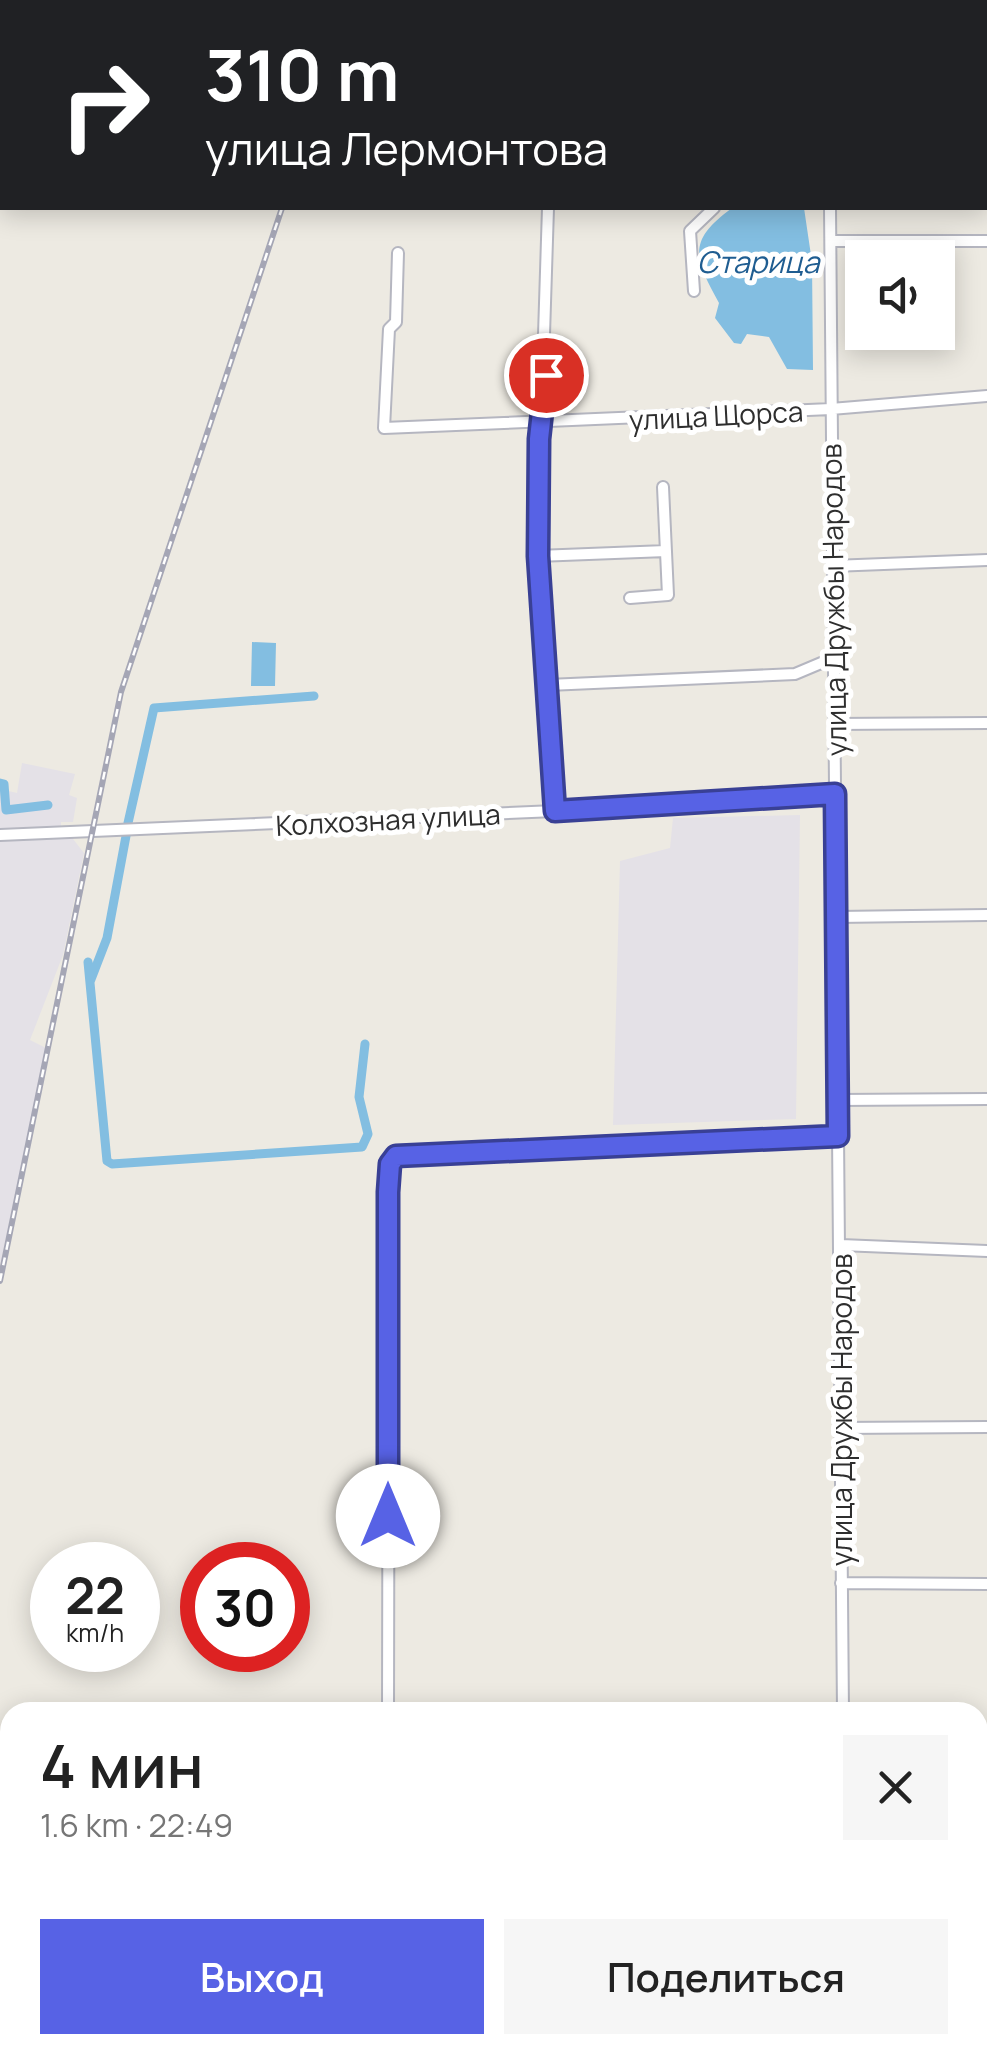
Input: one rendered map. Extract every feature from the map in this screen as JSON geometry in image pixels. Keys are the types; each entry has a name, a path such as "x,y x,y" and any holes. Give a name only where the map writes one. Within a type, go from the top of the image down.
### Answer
{"street":[{"path":"548,210 538,556 555,811"},
{"path":"694,290 690,232 712,210"},
{"name":"улица Дружбы Народов","path":"830,210 843,1702"},
{"path":"831,240 987,241"},
{"name":"улица Щорса","path":"398,254 396,322 389,329 384,428 831,409 987,396"},
{"path":"630,598 668,596 663,487"},
{"path":"538,556 666,551"},
{"path":"832,566 987,560"},
{"path":"548,684 795,674 833,658"},
{"path":"834,724 987,723"},
{"name":"Колхозная улица","path":"0,836 835,794"},
{"path":"836,898 844,910 860,916"},
{"path":"837,917 987,915"},
{"path":"837,944 844,925 860,916"},
{"path":"838,1100 987,1099"},
{"path":"388,1702 388,1192 390,1164 396,1156 838,1136"},
{"path":"841,1245 987,1251"},
{"path":"839,1428 987,1427"},
{"path":"842,1583 987,1584"}],"shaded area":[{"path":"22,763 75,774 69,795 77,798 73,822 61,822 61,839 73,839 84,853 63,955 30,1040 46,1048 0,1266 0,789 17,793"},
{"path":"800,815 796,1119 613,1125 620,861 670,848 673,818"}],"water":[{"name":"Старица","path":"730,210 804,210 812,262 813,370 787,369 769,337 747,334 741,344 734,343 715,318 719,303 704,273 699,251 707,230"},
{"path":"252,642 276,643 275,686 251,686"}],"waterway":[{"path":"128,823 154,708 314,696"},
{"path":"0,783 4,784 6,810 48,805"},
{"path":"90,982 107,938 126,836"},
{"path":"88,962 107,1161 112,1164 362,1147 368,1134 359,1097 365,1044"}],"railway":[{"path":"0,1281 121,692 281,210"}],"route":[{"path":"388,1516 388,1192 390,1164 396,1156 404,1152 838,1136 835,794 555,811 538,556 539,439 546,375"}]}
